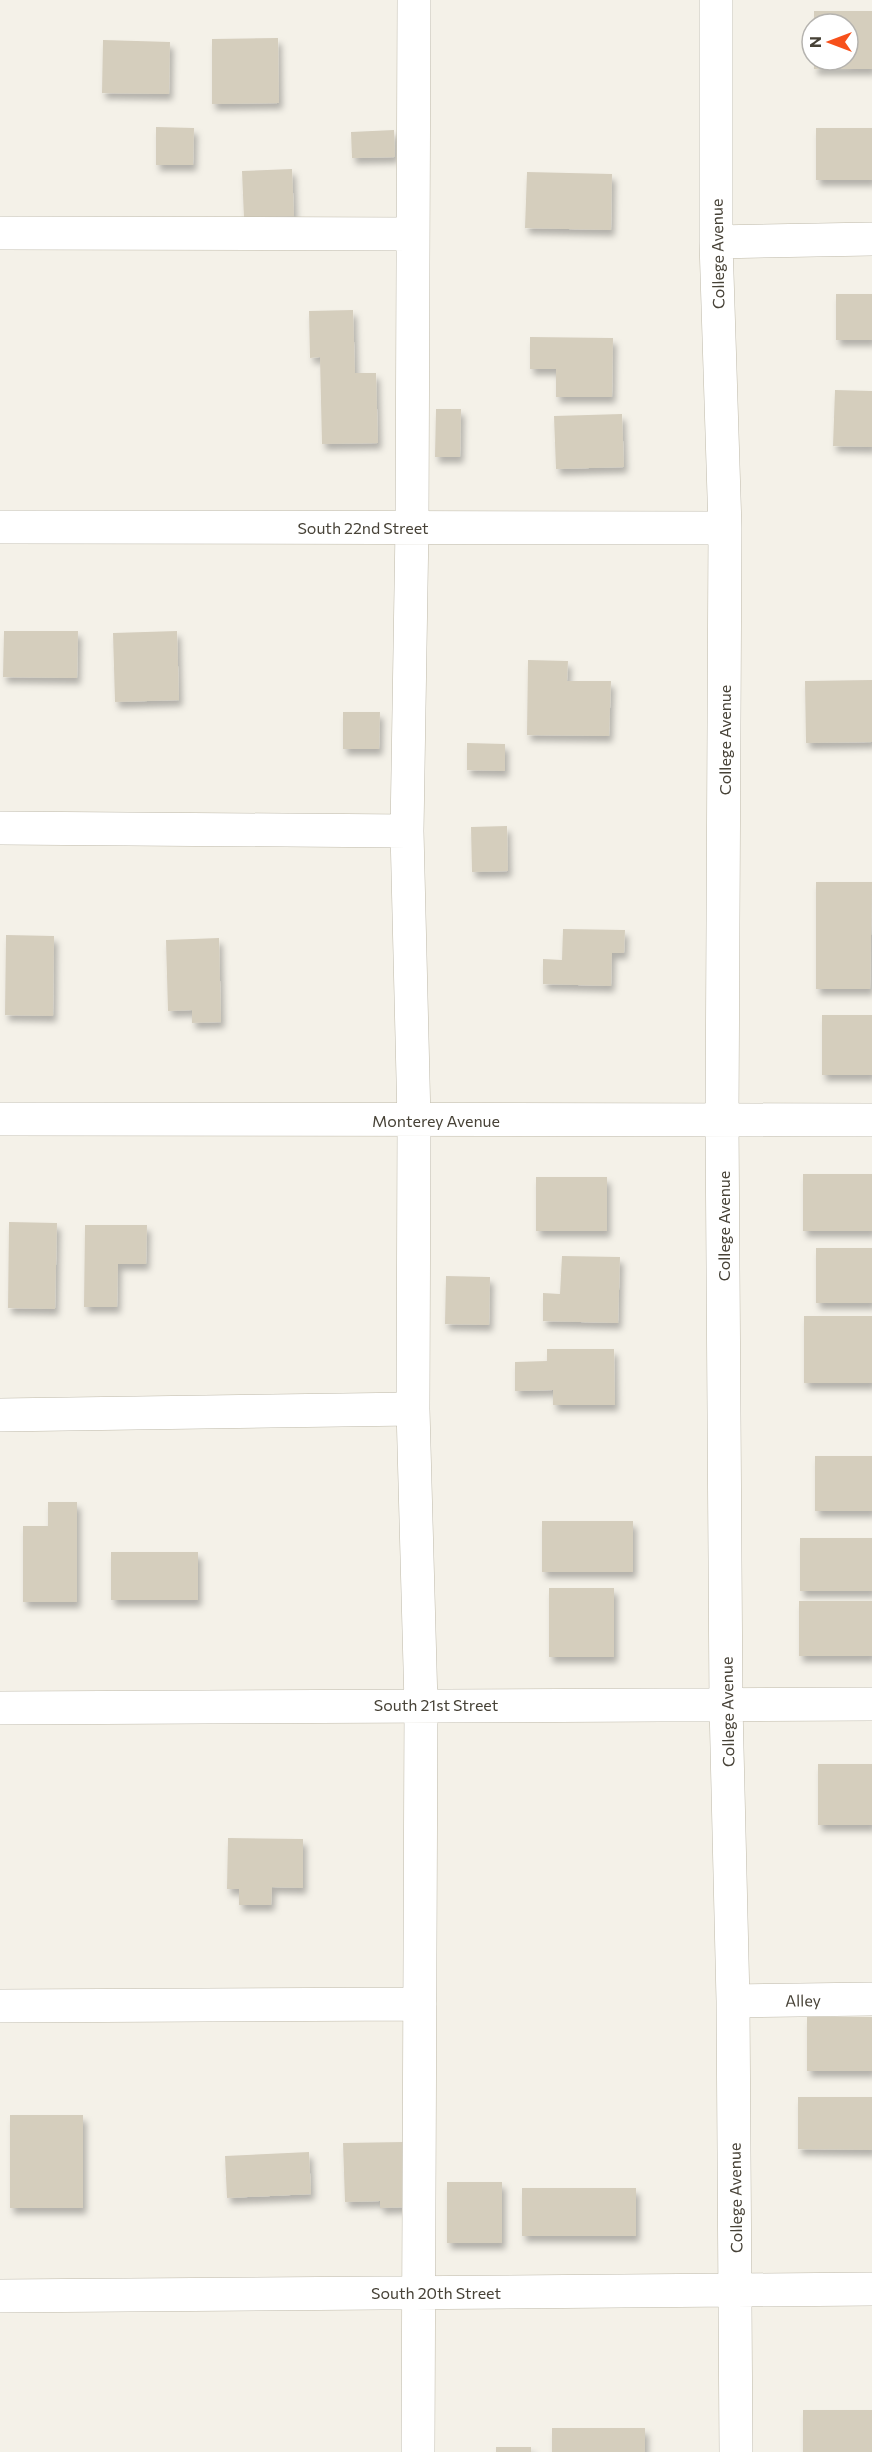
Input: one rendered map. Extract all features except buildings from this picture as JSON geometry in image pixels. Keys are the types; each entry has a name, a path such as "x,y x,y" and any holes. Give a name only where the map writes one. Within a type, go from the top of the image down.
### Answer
{"street":[{"path":"414,0 412,527 407,831 414,1120 413,1409 422,1704 418,2452"},
{"name":"College Avenue","path":"716,0 716,242 725,528 722,1121 726,1705 733,2001 736,2452"},
{"path":"0,233 413,234"},
{"path":"716,242 872,239"},
{"name":"South 22nd Street","path":"0,527 725,528"},
{"path":"0,828 407,831"},
{"name":"Monterey Avenue","path":"0,1119 872,1120"},
{"path":"0,1415 413,1409"},
{"name":"South 21st Street","path":"0,1708 422,1704 872,1704"},
{"name":"Alley","path":"733,2001 872,1999"},
{"path":"0,2006 420,2004"},
{"name":"South 20th Street","path":"0,2296 872,2289"}]}
